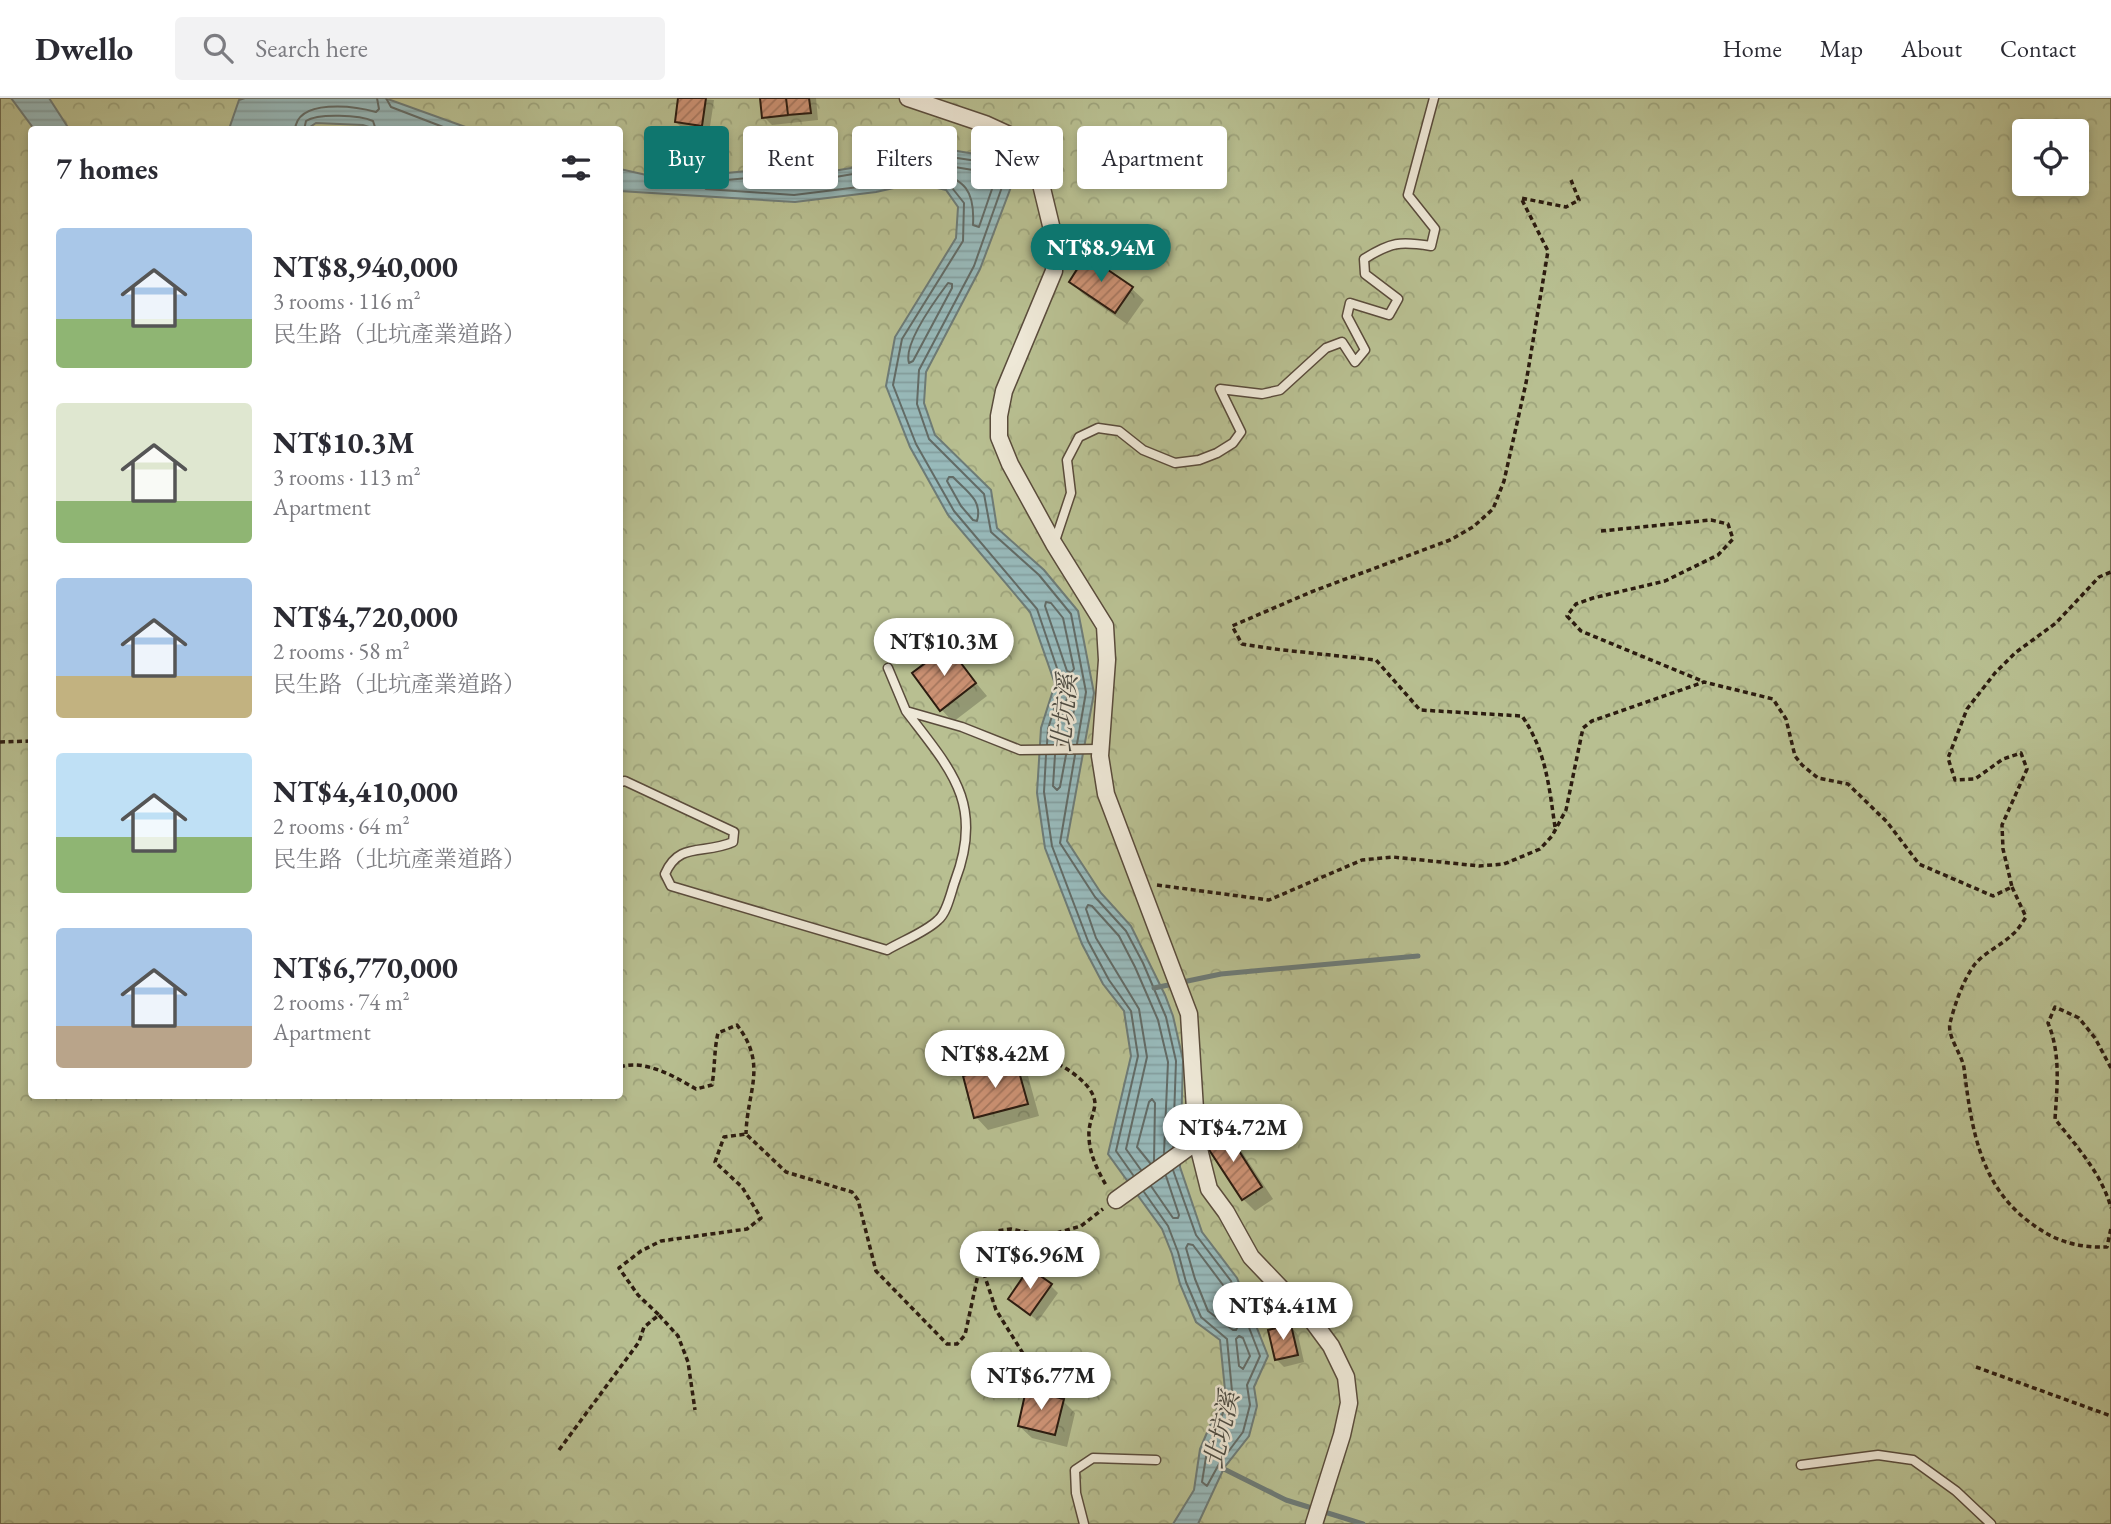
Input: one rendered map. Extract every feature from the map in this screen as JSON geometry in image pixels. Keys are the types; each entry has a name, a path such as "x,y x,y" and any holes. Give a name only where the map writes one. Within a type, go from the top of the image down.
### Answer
{"street":[{"path":"908,98 1009,135 1039,177 1055,242 1054,271 1004,391 999,416 999,437 1010,464 1054,544 1105,626 1107,660 1100,749 1106,794 1189,1014 1197,1141 1209,1189 1226,1212 1251,1257 1314,1323 1331,1346 1346,1377 1349,1402 1342,1436 1314,1523"},
{"path":"1115,1201 1196,1142"}],"lane":[{"path":"1054,544 1071,493 1067,460 1079,436 1098,428 1119,431 1143,450 1175,463 1199,460 1233,443 1241,432 1220,389 1262,394 1280,390 1326,348 1342,342 1354,362 1365,350 1347,316 1350,303 1389,315 1398,299 1365,274 1364,259 1386,245 1411,243 1431,246 1435,229 1408,195 1434,98"},
{"path":"623,781 734,832 733,842 726,846 683,852 671,861 665,874 671,886 887,950 940,919 957,875 967,820 961,791 943,760 906,711 888,668"},
{"path":"906,711 962,727 1020,750 1100,749"},
{"path":"1801,1465 1878,1455 1913,1460 1956,1491 1991,1524"},
{"path":"1084,1524 1076,1493 1075,1470 1093,1458 1156,1460"}],"path":[{"path":"1556,829 1547,770 1535,735 1522,716 1420,710 1376,660 1241,644 1232,626 1311,592 1450,540 1472,527 1493,509 1504,481 1526,383 1548,251 1521,198 1566,207 1579,200 1571,180"},
{"path":"1601,531 1711,520 1728,524 1733,539 1718,555 1665,581 1576,604 1567,616 1581,631 1704,682 1773,699 1786,719 1795,756 1802,765 1818,778 1848,784 1887,822 1919,864 1993,896 2012,887"},
{"path":"2111,572 2099,578 2056,623 2015,653 1995,673 1967,709 1948,758 1955,780 1975,779 2003,759 2021,753 2026,769 2003,825 2003,849 2012,887 2026,917 2014,934 1976,964 1958,1000 1949,1028 1964,1065 1970,1112 1981,1158 1993,1183 2021,1218 2050,1236 2088,1248 2106,1247 2111,1228"},
{"path":"1139,882 1269,900 1362,860 1393,857 1479,866 1504,864 1540,849 1556,829 1566,810 1583,728 1592,721 1704,682"},
{"path":"0,742 28,741"},
{"path":"2111,1068 2095,1038 2079,1018 2055,1007 2048,1023 2056,1040 2055,1119 2088,1161 2107,1193 2111,1209"},
{"path":"623,1066 633,1062 696,1088 712,1085 718,1033 737,1025 749,1041 755,1066 746,1134 786,1172 852,1192 858,1200 876,1271 947,1344 957,1344 965,1335 984,1247 996,1231 1012,1229 1046,1236 1081,1226 1115,1201 1095,1165 1089,1136 1095,1104 1093,1094 1074,1074 1046,1057 1034,1055"},
{"path":"695,1410 688,1362 678,1336 638,1296 619,1268 641,1251 662,1241 747,1229 761,1218 742,1187 715,1162 724,1137 746,1134"},
{"path":"981,1263 996,1310 1024,1355"},
{"path":"559,1450 639,1342 644,1327 659,1315"},
{"path":"1976,1367 2111,1416"}],"green space":[{"path":"0,98 2111,98 2111,1524 0,1524"}],"water":[{"path":"11,98 49,98 67,126 32,126"},
{"path":"385,98 463,126 316,123 312,126 230,126 239,100"},
{"name":"北坑溪","path":"957,151 971,153 971,189 1010,189 980,269 926,372 924,403 935,435 991,490 997,528 1044,570 1078,611 1094,693 1067,841 1101,893 1131,926 1165,995 1173,1016 1183,1060 1180,1167 1202,1232 1237,1278 1268,1356 1254,1387 1257,1406 1249,1436 1224,1468 1198,1524 1173,1524 1194,1490 1200,1449 1225,1390 1220,1340 1196,1322 1162,1229 1108,1154 1131,1056 1124,1011 1103,984 1082,944 1045,848 1037,793 1041,728 1055,684 1030,612 948,515 910,447 886,386 895,337 956,238 958,207 946,190 942,189 957,189"},
{"name":"北坑溪","path":"852,168 852,189 889,189 795,202 623,191 623,170 644,174 644,189 729,189 729,173 743,171 743,189 838,189 838,170"}],"building":[{"path":"678,98 706,98 702,126 675,122"},
{"path":"760,98 786,98 788,115 762,118"},
{"path":"786,98 809,98 811,113 788,115"},
{"path":"1086,255 1133,287 1115,313 1069,282"},
{"path":"948,646 976,683 940,711 912,673"},
{"path":"1016,1061 1028,1104 974,1118 963,1076"},
{"path":"1225,1129 1262,1187 1242,1200 1204,1142"},
{"path":"1029,1268 1052,1284 1030,1315 1008,1299"},
{"path":"1291,1325 1298,1355 1275,1360 1268,1330"},
{"path":"1026,1390 1064,1399 1055,1435 1018,1426"}],"waterway":[{"path":"1154,988 1221,974 1418,956"},
{"path":"1220,1467 1286,1500 1363,1524"}]}
